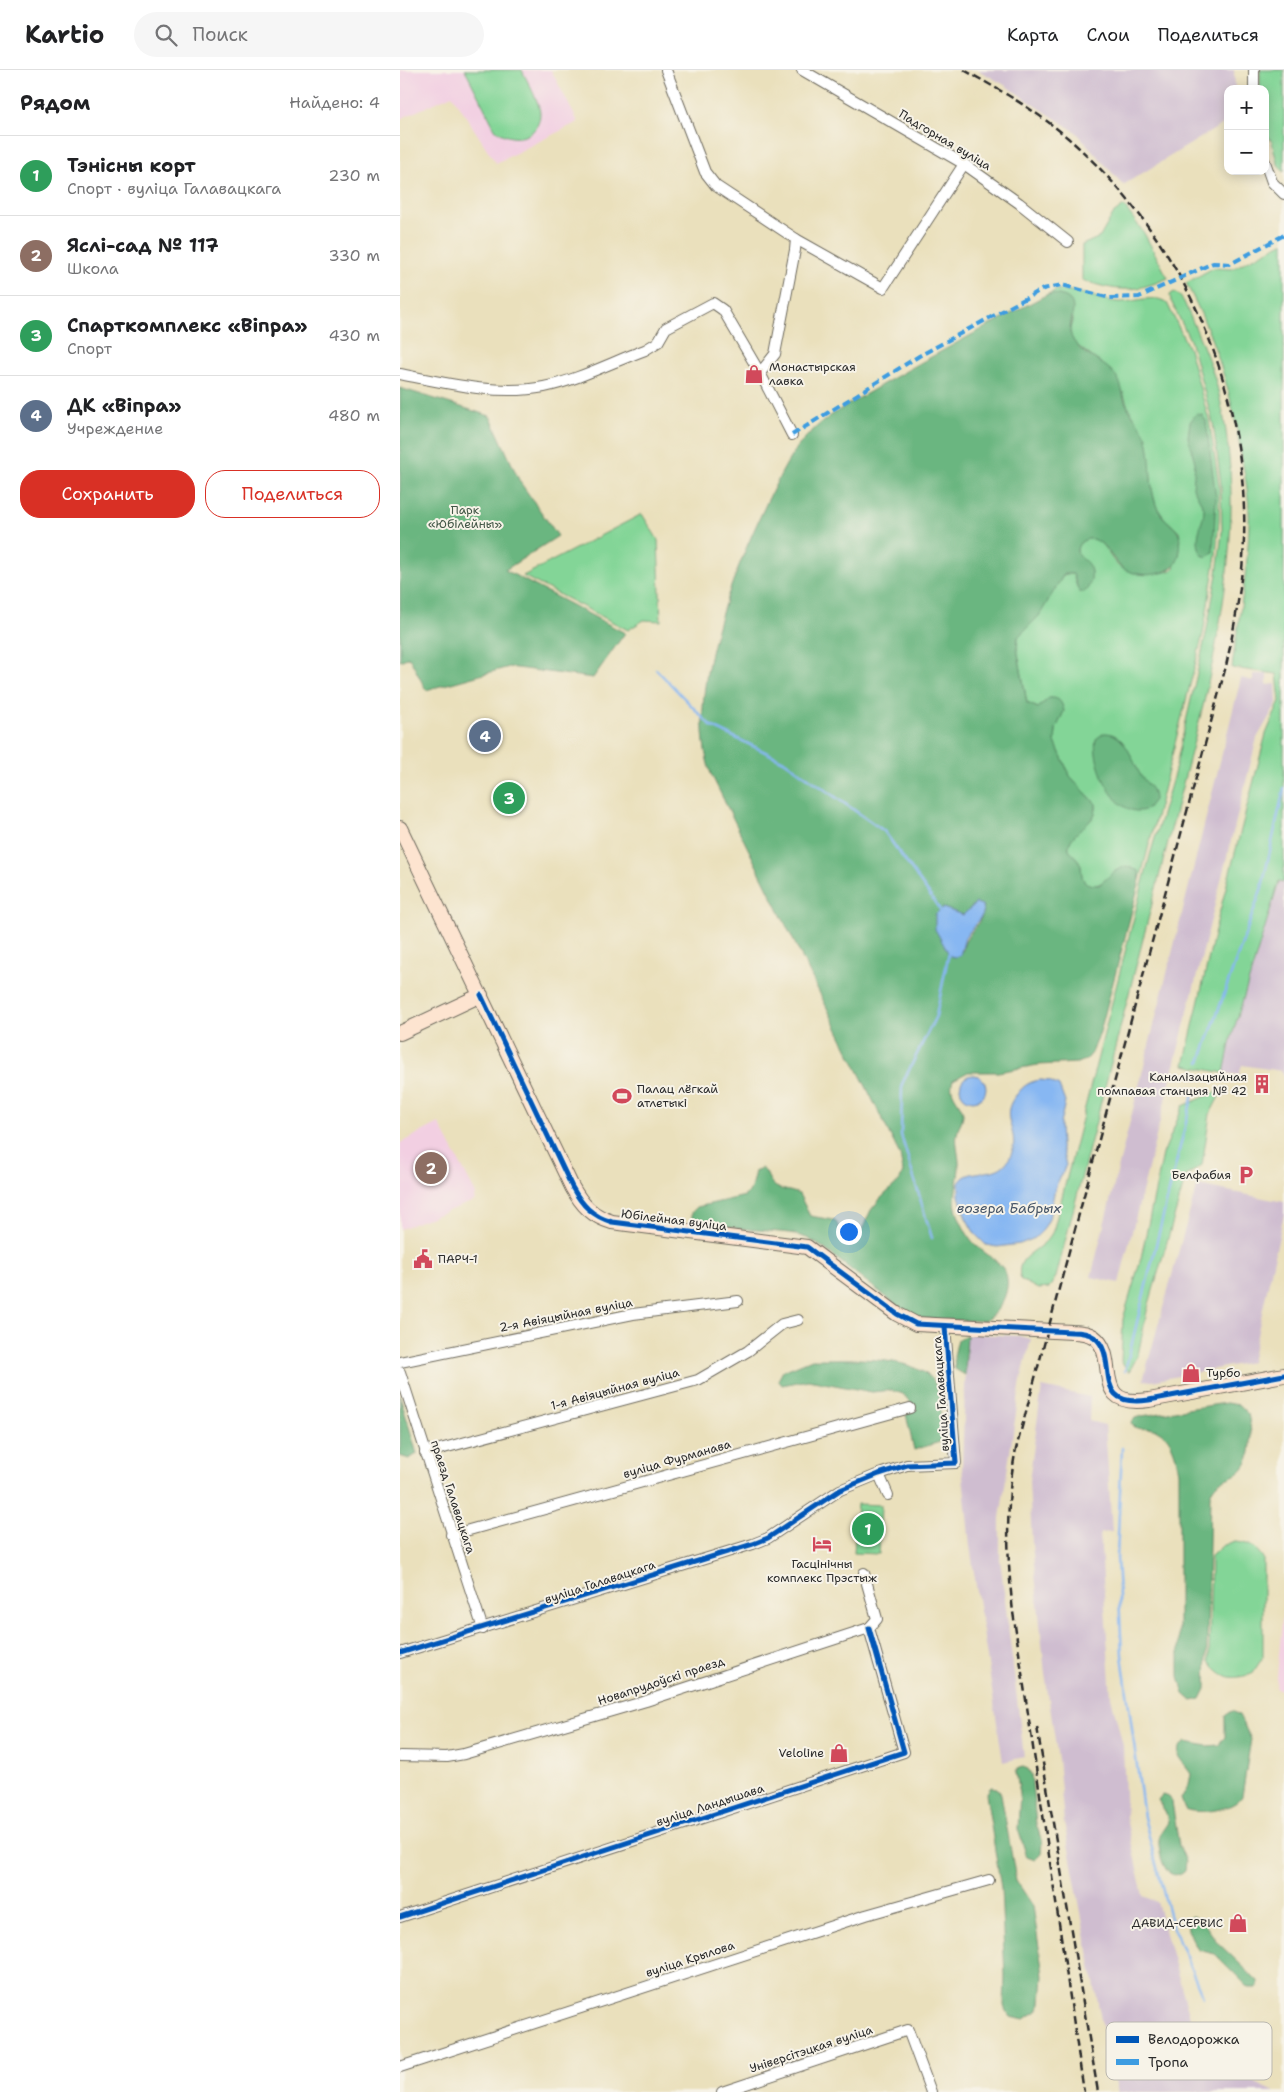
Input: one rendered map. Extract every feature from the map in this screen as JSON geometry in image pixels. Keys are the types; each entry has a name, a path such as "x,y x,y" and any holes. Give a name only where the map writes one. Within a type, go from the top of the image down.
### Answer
{"street":[{"path":"666,70 702,164 710,179 728,194 796,239 883,288 964,164"},
{"name":"Падгорная вуліца","path":"802,70 964,164 1019,203 1068,242"},
{"path":"1254,70 1254,85"},
{"path":"1269,173 1272,182 1284,194"},
{"path":"760,373 775,354 796,239"},
{"path":"400,374 472,387 511,389 544,387 645,350 658,342 666,328 713,303 723,310 760,373 792,435"},
{"name":"Юбілейная вуліца","path":"400,828 572,1187 580,1201 591,1213 612,1222 807,1247 904,1318 916,1324 945,1326"},
{"path":"400,1033 481,995"},
{"name":"2-я Авіяцыйная вуліца","path":"400,1362 633,1314 738,1301"},
{"name":"1-я Авіяцыйная вуліца","path":"425,1453 698,1380 748,1351 782,1324 798,1320"},
{"name":"вуліца Галавацкага","path":"400,1653 483,1629 763,1540 840,1490 879,1474 908,1465 956,1463 945,1326 1072,1332 1090,1335 1100,1344 1113,1390 1120,1398 1129,1402 1149,1400 1284,1374"},
{"name":"праезд Галавацкага","path":"400,1372 483,1629"},
{"name":"вуліца Фурманава","path":"452,1535 910,1408"},
{"path":"879,1474 888,1495"},
{"path":"864,1572 877,1619 869,1628"},
{"name":"Новапрудоўскі праезд","path":"400,1756 447,1757 464,1754 646,1701 869,1628"},
{"name":"вуліца Ландышава","path":"400,1917 904,1752 869,1628"},
{"name":"вуліца Крылова","path":"400,2067 866,1915 989,1880"},
{"name":"Універсітэцкая вуліца","path":"723,2092 908,2030 931,2092"}],"shaded area":[{"path":"400,70 551,70 578,122 496,163 452,95 400,119"},
{"path":"978,70 1234,70 1235,85 1224,85 1224,123 1123,185 1076,132 1003,84"},
{"path":"1253,674 1267,674 1267,685 1276,684 1277,703 1257,738 1119,1283 1091,1277 1241,678 1253,681"},
{"path":"1279,881 1284,882 1284,1076 1282,1071 1242,1065 1239,1075 1224,1073 1231,1039"},
{"path":"439,1123 476,1194 474,1201 400,1229 400,1143"},
{"path":"1197,1185 1284,1202 1284,1214 1251,1362 1152,1381 1143,1380"},
{"path":"967,1335 1020,1336 1031,1339 1021,1380 1000,1518 1000,1559 1024,1757 1003,1762 970,1546 962,1467"},
{"path":"1042,1387 1090,1397 1089,1421 1105,1425 1112,1532 1100,1533 1111,1697 1123,1746 1126,1818 1143,1896 1157,1902 1191,2022 1106,2022 1106,2046 1064,1822 1058,1759 1045,1674 1032,1543 1029,1481"},
{"path":"1284,1598 1284,1690 1276,1689"},
{"path":"1115,2080 1249,2080 1275,2092 1118,2092"}],"green space":[{"path":"465,70 522,70 536,98 540,113 539,122 535,129 524,136 516,137 502,134 495,129"},
{"path":"1260,70 1284,70 1284,172 1277,163 1272,142 1269,138 1269,85 1260,85"},
{"path":"1124,206 1144,233 1168,278 1145,286 1125,289 1105,287 1082,280 1082,245 1100,237 1113,214"},
{"path":"1284,242 1284,882 1279,881 1231,1039 1224,1073 1184,1065 1216,926 1266,734 1280,701 1277,674 1232,668 1247,561 1249,517 1247,492 1234,414 1222,369 1197,304 1186,283 1213,268 1232,269"},
{"path":"1057,290 1072,291 1118,302 1156,299 1167,303 1189,349 1209,420 1219,486 1216,556 1203,634 1140,880 1140,875 1110,875 1100,884 1096,885 1084,882 1080,863 1070,852 1069,845 1075,834 1093,817 1096,811 1096,804 1070,776 1055,742 1056,728 1064,711 1046,701 1038,708 1027,703 1017,648 1018,637 1034,621 1064,574 1073,574 1077,587 1091,572 1077,551 1078,545 1084,540 1092,538 1101,543 1120,567 1148,574 1163,573 1174,568 1181,540 1179,532 1165,519 1156,506 1152,490 1147,438 1128,407 1123,392 1104,366 1074,343 1069,332 1073,318 1049,294 1046,295"},
{"path":"1174,292 1184,302 1205,350 1215,379 1224,420 1229,460 1231,501 1226,581 1213,662 1204,702 1056,1277 1049,1288 1038,1289 1021,1280 1021,1264 1025,1258 1044,1243 1054,1228 1150,855 1174,774 1206,634 1217,574 1222,532 1221,484 1213,423 1190,340 1171,301 1170,295"},
{"path":"1046,295 1064,296 1070,300 1073,306 1070,333 1073,340 1082,350 1106,366 1118,379 1125,401 1147,438 1154,498 1160,513 1174,527 1180,537 1179,556 1176,563 1170,569 1145,575 1128,571 1121,567 1101,543 1096,540 1083,541 1078,546 1077,551 1091,570 1087,589 1084,592 1079,592 1073,574 1064,574 1039,616 1018,637 1017,648 1027,703 1038,708 1049,698 1055,698 1061,703 1064,711 1056,729 1055,742 1070,776 1096,804 1094,816 1073,837 1069,845 1070,850 1080,864 1084,881 1093,885 1099,885 1115,871 1126,866 1139,871 1140,880 1100,1032 1092,1053 1086,1060 1077,1063 1038,1065 998,1072 968,1072 953,1080 952,1090 961,1106 963,1115 957,1138 959,1164 955,1202 958,1216 972,1241 1003,1269 1006,1274 1007,1285 998,1309 984,1321 926,1319 903,1310 822,1247 807,1238 790,1233 704,1225 692,1218 692,1212 697,1207 745,1196 751,1188 755,1171 761,1168 775,1186 799,1194 810,1216 833,1220 837,1223 842,1237 850,1240 860,1234 871,1210 900,1180 903,1172 900,1155 711,774 704,742 703,708 707,672 715,635 753,532 781,474 791,456 804,439 827,418 846,406","holes":["976,903 982,905 982,916 967,938 963,950 952,957 948,954 943,908 963,915"]},
{"name":"Парк «Юбілейны»","path":"400,388 490,416 520,482 558,536 505,570 625,633 593,678 509,667 426,690 409,657 400,661"},
{"path":"1196,414 1202,415 1206,421 1216,498 1213,552 1207,557 1202,555 1199,549 1198,537 1204,508 1193,488 1195,462 1188,437 1190,422"},
{"path":"642,514 658,540 661,621 644,620 628,630 523,576"},
{"path":"1104,733 1112,734 1123,742 1141,776 1151,789 1154,800 1147,809 1136,811 1125,807 1108,788 1102,775 1095,749 1096,739"},
{"path":"1223,1089 1210,1114 1202,1165 1186,1176 1147,1311 1138,1355 1129,1372 1121,1361 1123,1319 1141,1258 1163,1154 1183,1106"},
{"path":"967,1335 965,1375 955,1369 954,1356 958,1339"},
{"path":"812,1359 881,1360 917,1368 929,1376 937,1388 940,1405 940,1442 914,1450 906,1414 913,1412 911,1403 903,1394 891,1390 872,1392 808,1380 782,1385 778,1380 783,1371"},
{"path":"400,1396 417,1454 409,1459 400,1456"},
{"path":"1226,1403 1239,1405 1248,1414 1251,1429 1250,1454 1243,1468 1234,1476 1218,1483 1210,1496 1206,1689 1201,1699 1192,1701 1184,1694 1179,1676 1179,1472 1172,1446 1165,1435 1154,1429 1142,1429 1133,1426 1131,1423 1135,1418 1142,1416"},
{"path":"857,1504 881,1505 879,1554 854,1553"},
{"path":"1232,1542 1250,1545 1263,1558 1263,1657 1252,1674 1238,1677 1224,1675 1209,1662 1211,1556 1222,1546"},
{"path":"1232,1711 1239,1715 1251,1739 1242,1796 1232,1805 1216,1810 1191,1811 1185,1809 1181,1799 1189,1784 1191,1774 1178,1756 1179,1747 1186,1742 1207,1746 1219,1745 1225,1737 1225,1716"},
{"path":"1019,1768 1028,1769 1031,1774 1036,1824 1042,1841 1041,1854 1035,1860 1027,1857 1018,1829 1020,1793 1016,1772"},
{"path":"991,1787 997,1788 1001,1794 1016,1880 1033,1906 1043,1975 1041,2003 1037,2011 1025,2019 1010,2016 1004,2006 1005,1976 1001,1888 986,1794"},
{"path":"1162,1795 1169,1797 1172,1802 1179,1846 1186,1861 1185,1870 1178,1874 1168,1872 1160,1853 1159,1839 1161,1832 1168,1822 1166,1813 1158,1800"},
{"path":"1192,1916 1201,1919 1218,1943 1258,1981 1258,1988 1249,1988 1215,1954 1198,1950 1188,1930 1187,1919"}],"water":[{"path":"976,903 982,905 983,914 965,938 960,955 950,956 935,929 935,914 943,908 963,915"},
{"path":"973,1075 982,1079 986,1088 982,1097 973,1101 964,1097 960,1088 964,1079"},
{"name":"возера Бабрых","path":"1049,1081 1059,1086 1065,1102 1060,1124 1061,1147 1066,1165 1055,1188 1049,1219 1043,1230 1035,1238 1020,1244 997,1247 986,1245 975,1234 966,1218 959,1196 959,1183 970,1174 993,1171 1001,1168 1007,1162 1014,1144 1009,1116 1012,1101 1025,1086 1031,1082"}],"waterway":[{"path":"656,669 711,726 784,761 884,831 941,911"},
{"path":"1200,1062 1262,887 1284,788"},
{"path":"932,1238 901,1135 902,1084 936,1016 949,952"},
{"path":"1125,1371 1194,1090"},
{"path":"1122,1448 1117,1557 1122,1655 1144,1817 1171,1922 1203,1997"}],"railway":[{"path":"964,70 1005,93 1068,138 1106,175 1140,216 1170,259 1195,306 1215,354 1230,404 1239,456 1244,509 1244,549 1240,588 1226,666 1012,1469 1008,1551 1013,1612 1084,2092"},
{"path":"1037,1727 1098,2092"}],"marked path":[{"path":"792,435 919,356 1043,289 1062,285 1110,298 1139,297 1213,263 1230,264 1284,235"}],"cycle path":[{"path":"481,995 572,1187 588,1209 605,1220 807,1247 897,1314 916,1324 1078,1332 1089,1335 1094,1337 1102,1346 1112,1389 1118,1397 1130,1401 1149,1400 1284,1375"},
{"path":"400,1653 753,1544 768,1538 840,1490 879,1474 907,1465 956,1463 945,1326"},
{"path":"400,1917 904,1752 869,1628"}],"place":[{"name":"Монастырская лавка","path":"754,374"},
{"name":"ДК «Віпра»","path":"485,736"},
{"name":"Спарткомплекс «Віпра»","path":"509,798"},
{"name":"Каналізацыйная помпавая станцыя № 42","path":"1262,1084"},
{"name":"Палац лёгкай атлетыкі","path":"622,1096"},
{"name":"Яслі-сад № 117","path":"431,1168"},
{"name":"Белфабия","path":"1246,1175"},
{"name":"ПАРЧ-1","path":"423,1259"},
{"name":"Турбо","path":"1191,1373"},
{"name":"Тэнісны корт","path":"868,1529"},
{"name":"Гасцінічны комплекс Прэстыж","path":"822,1544"},
{"name":"Veloline","path":"839,1753"},
{"name":"ДАВИД-СЕРВИС","path":"1238,1923"}]}
